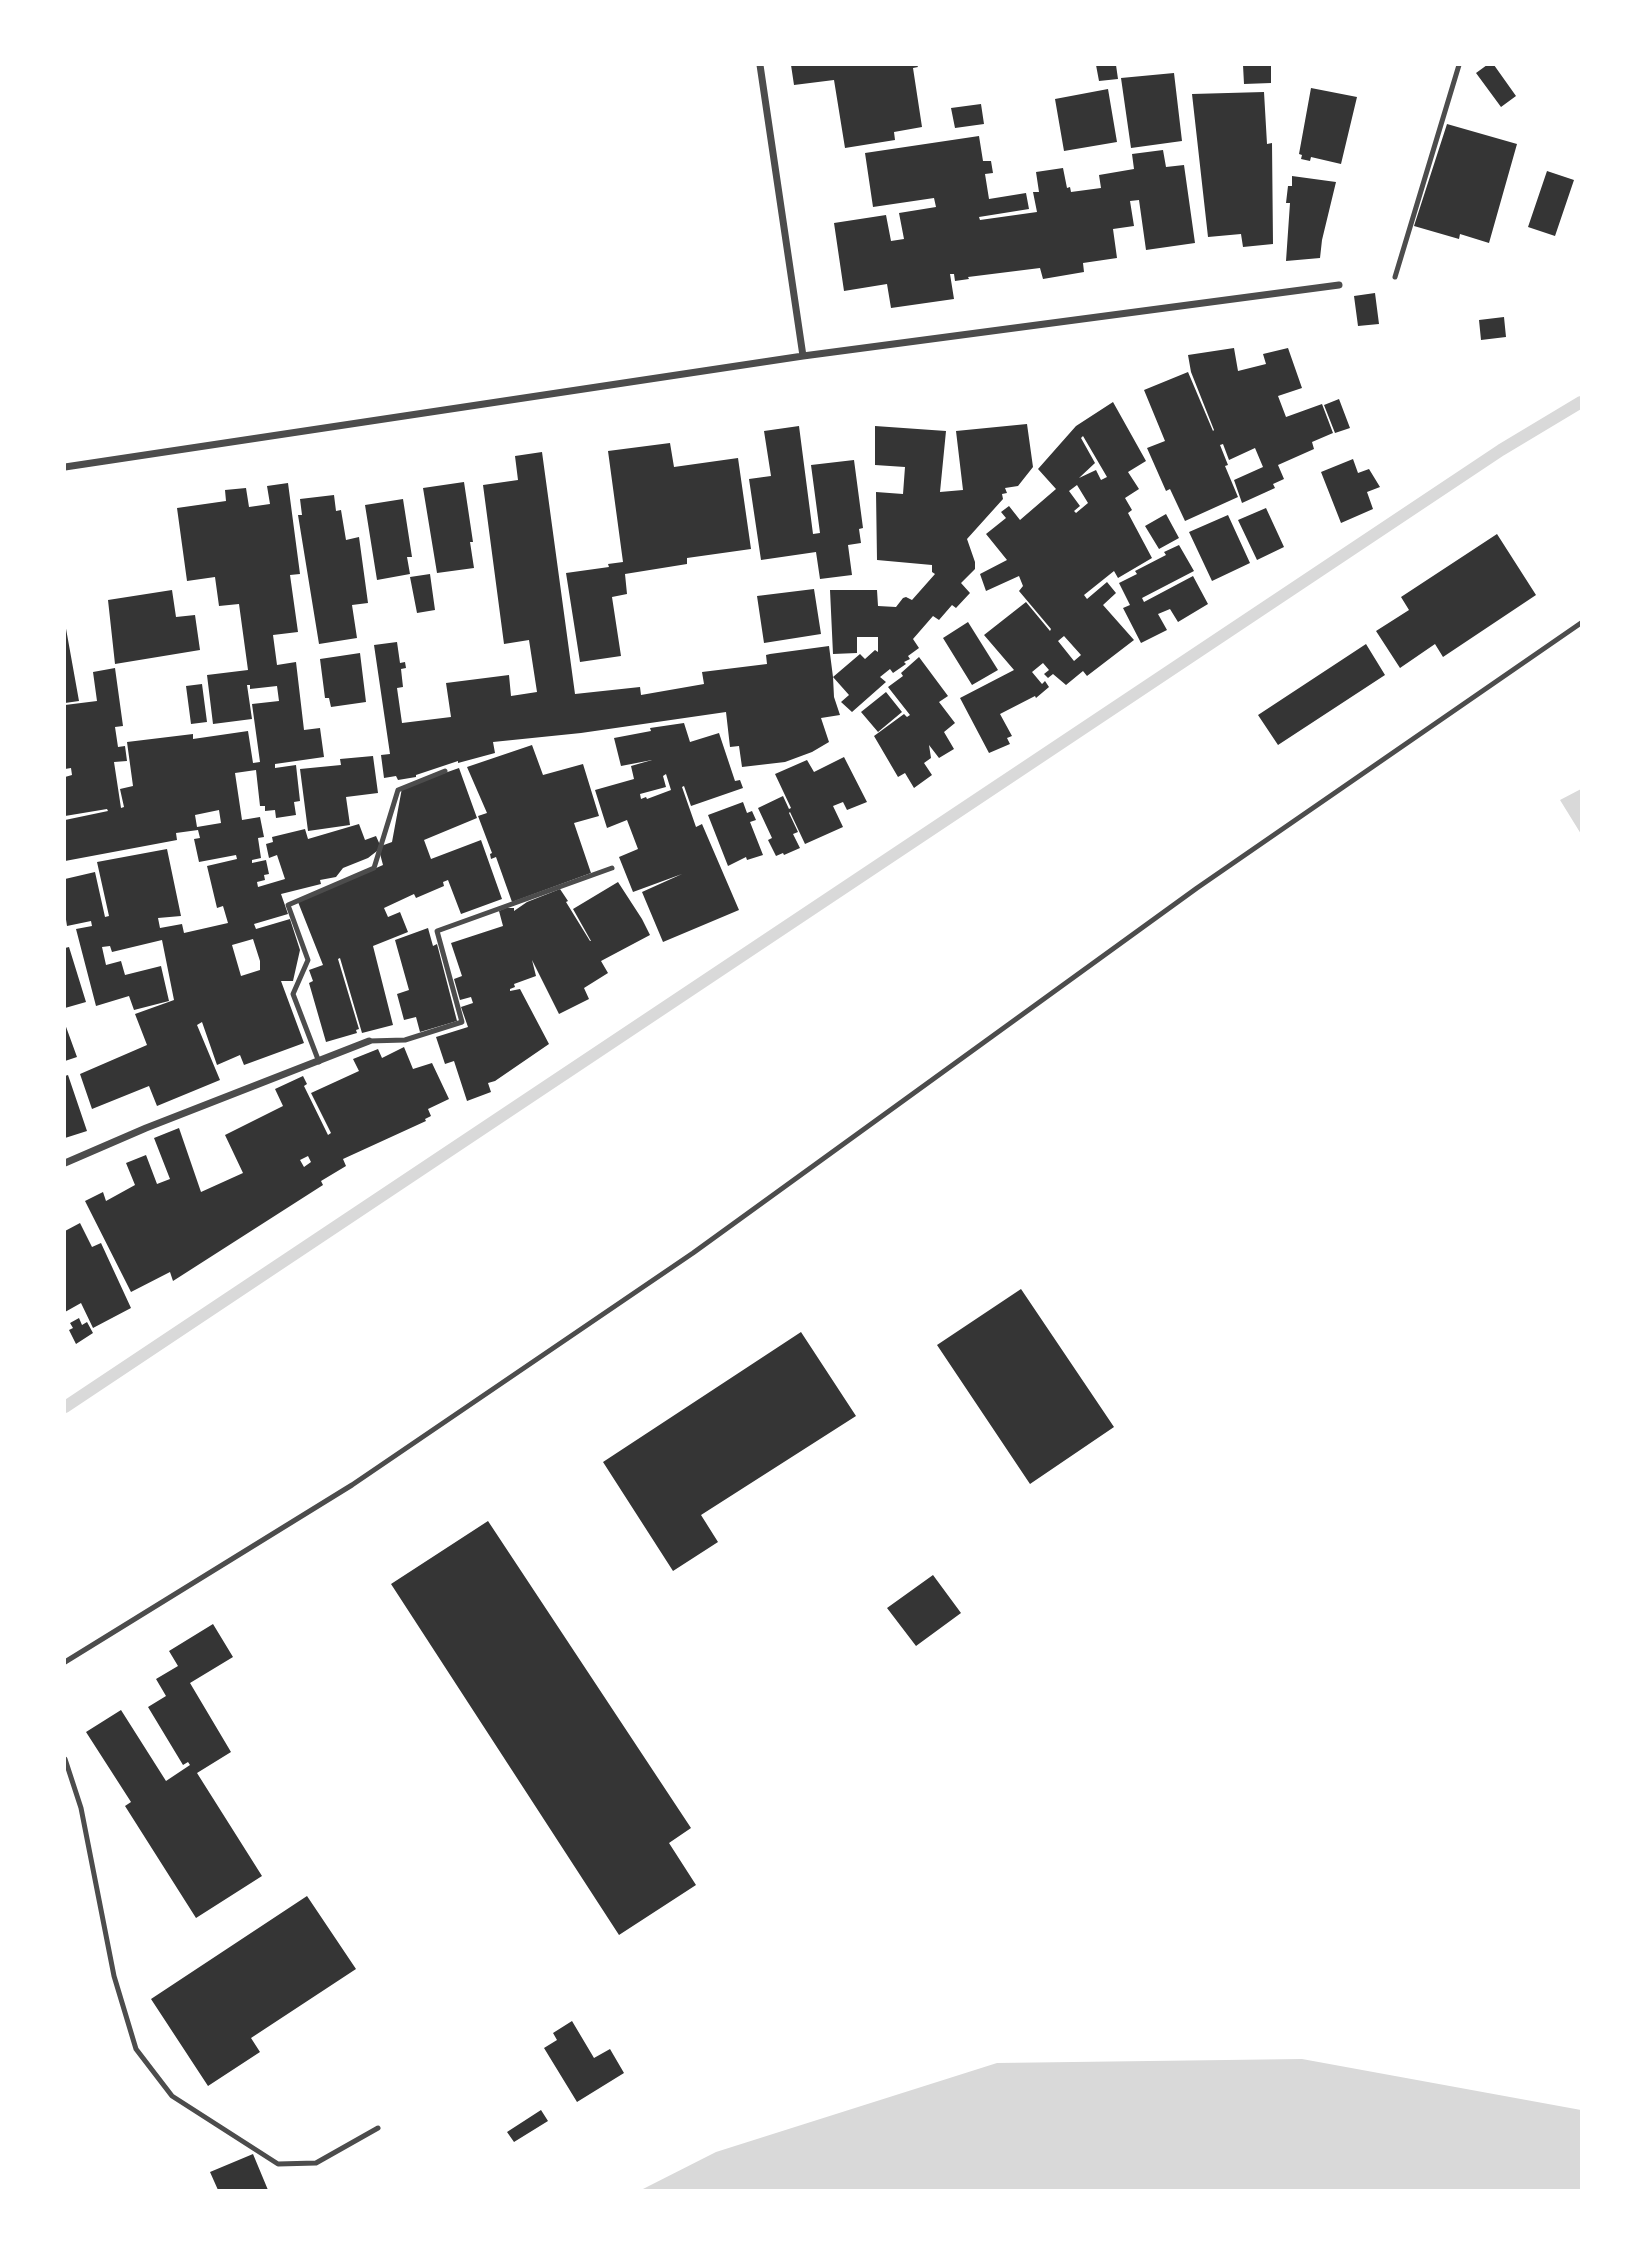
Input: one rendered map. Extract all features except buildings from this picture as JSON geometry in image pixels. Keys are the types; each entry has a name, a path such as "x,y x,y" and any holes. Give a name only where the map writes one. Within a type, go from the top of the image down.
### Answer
{"street":[{"path":"760,65 803,356"},
{"path":"65,467 803,356 1339,285"},
{"path":"65,1163 146,1128 369,1041"}],"lane":[{"path":"1395,277 1459,65"},
{"path":"65,1662 352,1485 693,1253 1197,888 1581,623"},
{"path":"319,1062 293,994 308,960 288,905 374,868 398,790 445,771"},
{"path":"369,1041 405,1040 462,1022 437,931 612,868"},
{"path":"65,1759 81,1808 114,1976 136,2049 172,2096 278,2164 316,2163 378,2129"}],"shaded area":[{"path":"1581,789 1581,834 1560,800"},
{"path":"1302,2059 1581,2110 1581,2190 641,2190 716,2152 997,2063"}],"waterway":[{"path":"65,1407 1501,450 1581,402"}]}
